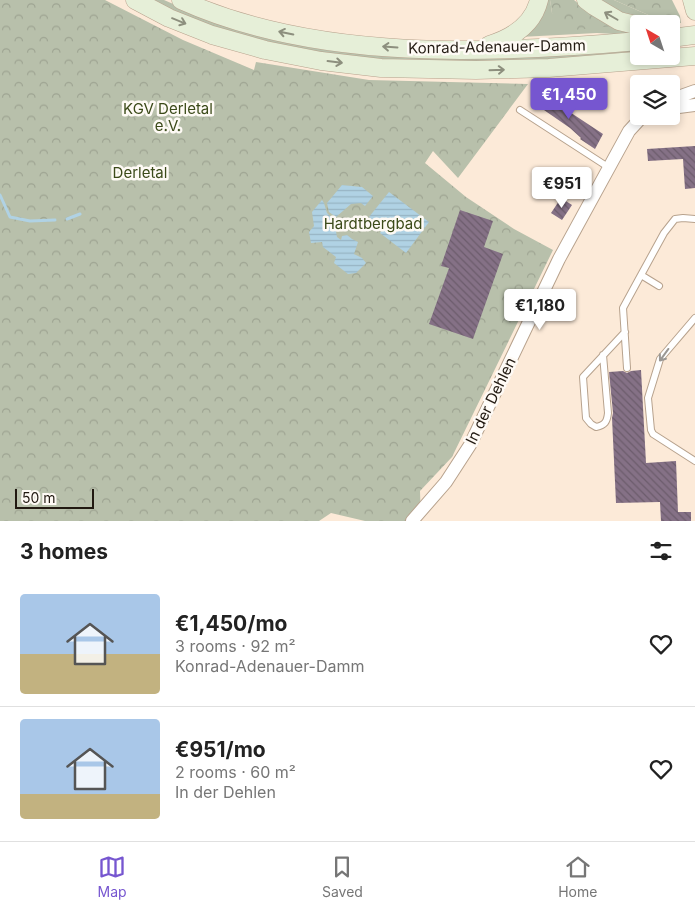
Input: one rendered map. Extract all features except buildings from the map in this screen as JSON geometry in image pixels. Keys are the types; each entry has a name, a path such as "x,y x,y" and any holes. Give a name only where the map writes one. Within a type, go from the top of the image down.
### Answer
{"main road":[{"name":"Konrad-Adenauer-Damm","path":"135,0 170,18 212,35 265,50 321,61 381,68 476,70 549,68 695,56"},
{"name":"Konrad-Adenauer-Damm","path":"181,0 251,25 306,38 351,44 396,48 474,50 584,46 630,42"},
{"path":"474,50 496,43 514,34 529,22 537,10 539,0"},
{"path":"586,0 619,21 630,24"}],"street":[{"path":"680,96 695,91"},
{"path":"680,106 695,104"},
{"name":"In der Dehlen","path":"412,521 446,482 470,445 560,259 608,168 629,131 634,125"}],"lane":[{"path":"520,110 608,168"},
{"path":"627,368 623,308 664,233 675,218 695,219"},
{"path":"641,275 659,286"},
{"path":"695,318 660,359 648,398 653,434 695,461"},
{"path":"603,355 608,414 607,422 602,426 596,427 586,418 583,377 603,355 625,332"}],"green space":[{"name":"Derletal","path":"0,0 105,0 183,40 254,70 256,62 369,80 528,84 458,178 433,151 425,163 466,197 514,229 553,250 452,457 420,491 421,521 365,521 331,513 319,521 0,521"},
{"path":"147,0 164,0 187,10 279,39 630,46 630,55 449,64 331,56 222,31"},
{"path":"543,0 550,0 552,13 630,29 630,35 597,33 520,37"},
{"path":"550,0 574,0 596,18 613,26 574,30 552,13"},
{"path":"594,0 614,0 648,15 630,15 630,18 621,16"},
{"path":"614,0 672,0 680,15 648,15"}],"water":[{"path":"342,185 362,187 373,196 365,206 361,203 351,204 336,217 329,212 327,203"},
{"path":"389,192 429,222 406,253 380,233 383,228 369,217"},
{"path":"322,200 327,213 334,220 337,237 341,240 342,236 347,235 358,242 354,254 362,258 366,263 356,273 348,274 334,263 336,257 323,247 322,242 311,243 309,232 314,226 312,212"}],"waterway":[{"path":"0,195 10,217 30,221 55,220"},
{"path":"67,219 80,214"}],"park label":[{"name":"KGV Derletal e.V.","path":"168,118"},
{"name":"Hardtbergbad","path":"373,224"}]}
